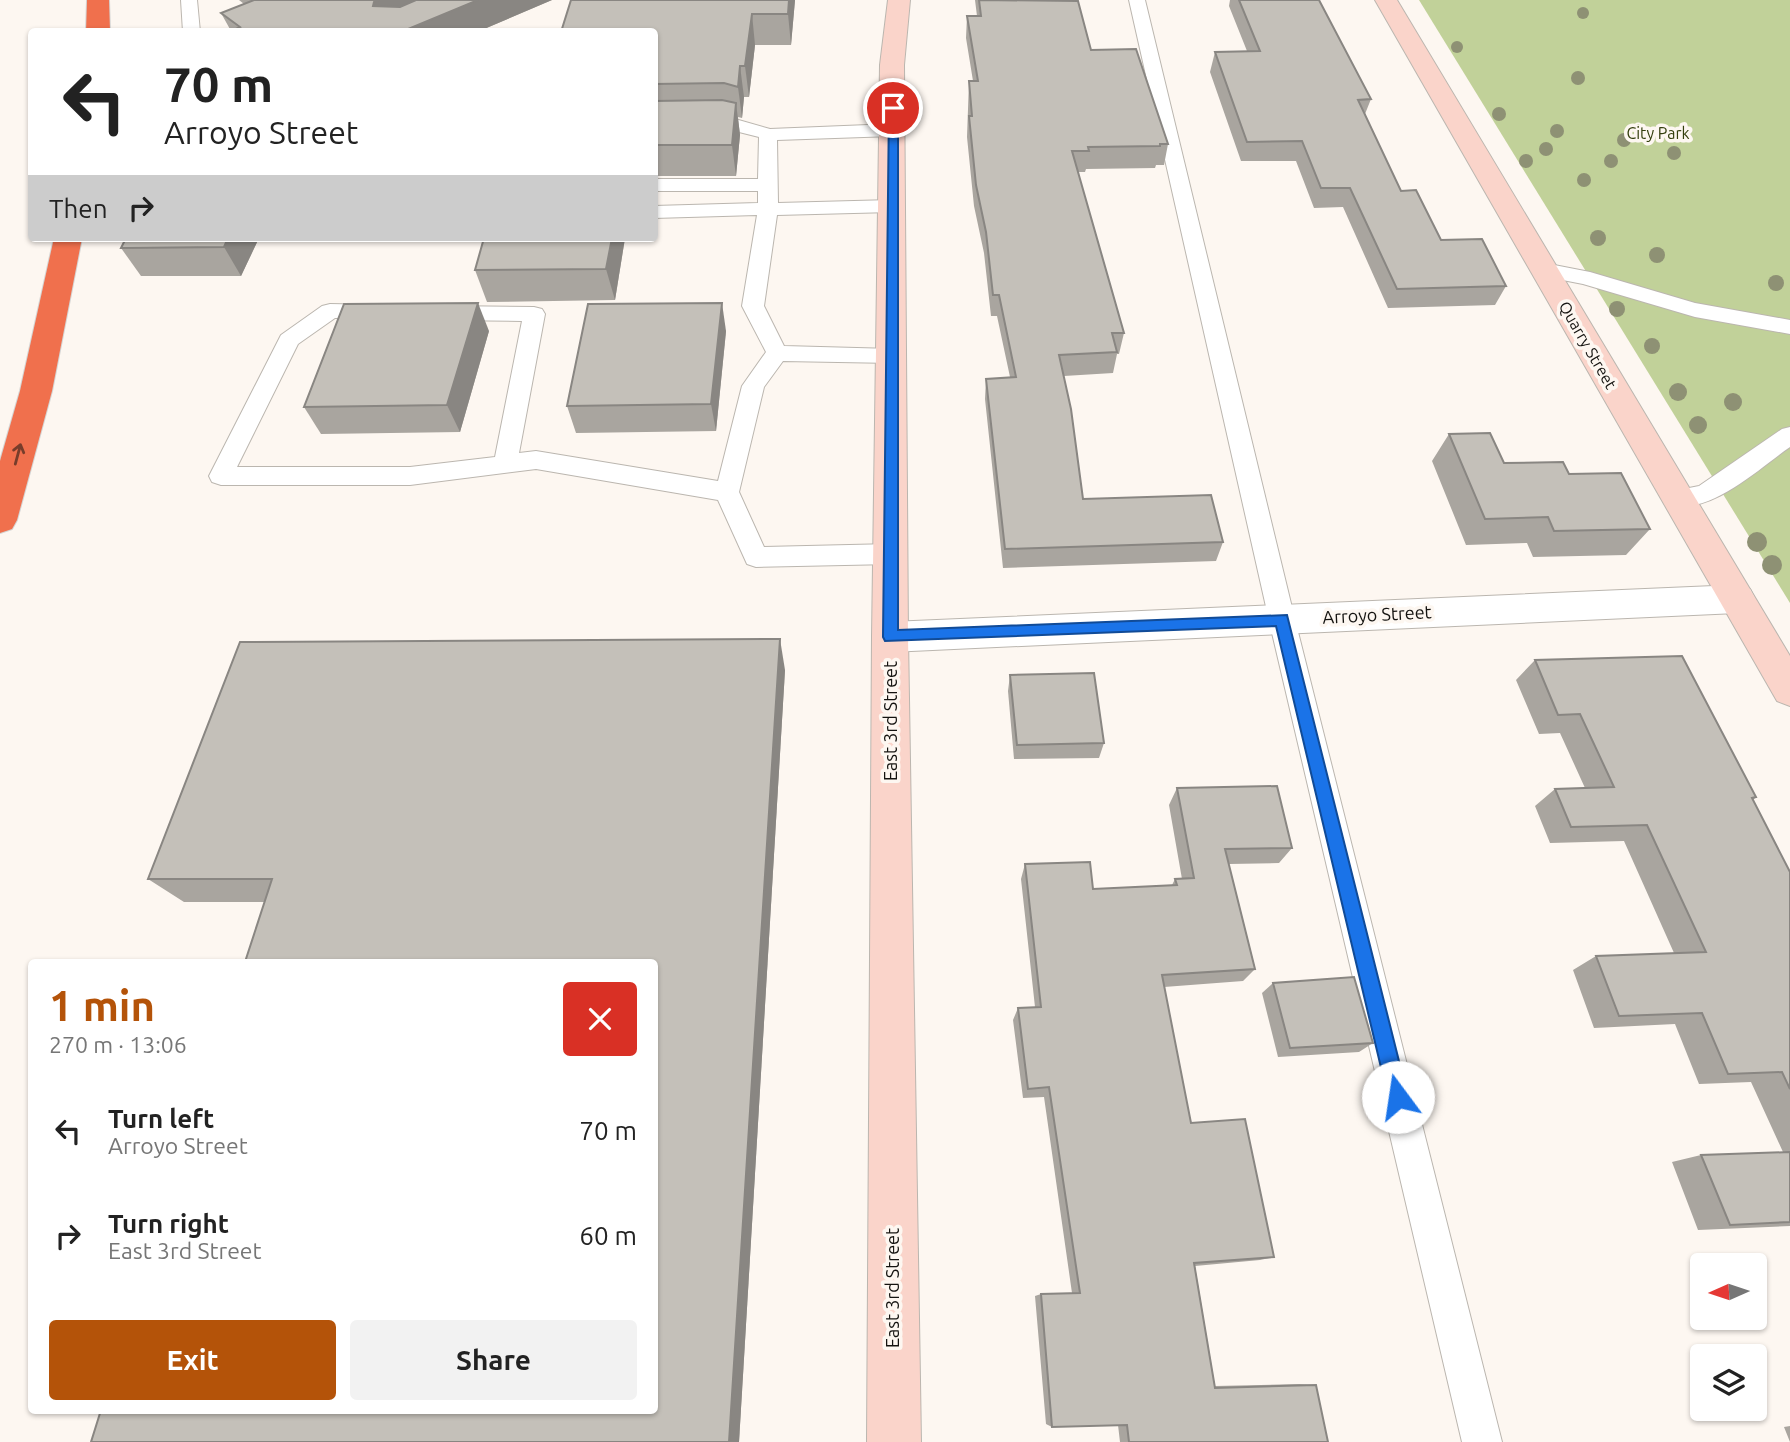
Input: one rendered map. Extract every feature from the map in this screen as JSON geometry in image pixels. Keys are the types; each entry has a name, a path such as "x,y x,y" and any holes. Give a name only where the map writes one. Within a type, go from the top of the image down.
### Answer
{"highway":[{"path":"98,0 98,28"},
{"path":"0,520 36,391 67,242"}],"street":[{"name":"East 3rd Street","path":"894,1442 890,637 892,65 900,0"},
{"name":"Quarry Street","path":"1386,0 1790,690"},
{"name":"Arroyo Street","path":"890,637 1737,599"}],"lane":[{"path":"189,0 191,28"},
{"path":"1137,0 1282,620 1482,1442"},
{"path":"658,124 727,124 771,135 893,130"},
{"path":"771,135 766,139 768,208 753,306 777,353"},
{"path":"658,185 768,185"},
{"path":"658,212 892,206"},
{"path":"1544,270 1572,272 1663,302 1735,319 1790,327"},
{"path":"398,312 330,311 289,340 221,476 410,476 537,460 727,492"},
{"path":"425,312 534,314 505,464"},
{"path":"777,353 893,356"},
{"path":"777,353 753,386 727,492 756,557 892,554"},
{"path":"1678,498 1705,494 1790,435"}],"green space":[{"name":"City Park","path":"1419,0 1790,0 1790,603"}],"building":[{"path":"254,0 379,0 374,2 373,6 400,7 416,0 478,0 411,28 238,28 240,27 221,13"},
{"path":"571,0 789,0 788,14 752,14 745,66 740,66 738,87 724,83 658,84 658,28 562,28"},
{"path":"979,0 1078,1 1091,50 1136,49 1168,144 1088,147 1089,151 1072,151 1124,333 1112,333 1117,352 1059,355 1071,409 1083,499 1211,495 1223,542 1005,549 986,379 1016,377 999,295 993,295 986,232 976,185 969,116 972,116 969,81 978,81 967,16 981,16"},
{"path":"1239,0 1319,0 1371,99 1358,100 1401,191 1416,190 1441,240 1482,239 1506,286 1397,289 1350,188 1321,188 1302,141 1247,142 1215,52 1260,51"},
{"path":"722,100 736,103 732,145 658,145 658,101"},
{"path":"124,242 226,242 224,247 121,248"},
{"path":"483,242 611,242 606,269 475,270"},
{"path":"478,303 447,405 304,407 344,304"},
{"path":"722,303 711,404 567,406 588,304"},
{"path":"1490,433 1504,463 1563,462 1569,474 1621,473 1650,529 1554,531 1548,517 1485,519 1449,434"},
{"path":"780,639 729,1442 91,1442 100,1414 658,1414 658,959 246,959 272,879 148,879 240,642"},
{"path":"1682,656 1756,797 1752,798 1790,872 1790,1089 1782,1072 1728,1074 1702,1013 1619,1016 1596,956 1706,952 1647,825 1571,827 1555,789 1614,787 1580,714 1558,715 1535,660"},
{"path":"1094,673 1104,743 1017,745 1010,675"},
{"path":"1277,786 1292,848 1225,849 1255,969 1162,975 1191,1123 1245,1119 1274,1257 1194,1263 1215,1388 1316,1385 1328,1442 1129,1442 1127,1425 1052,1427 1041,1294 1080,1293 1049,1087 1028,1089 1018,1008 1041,1007 1025,864 1090,862 1093,889 1177,885 1175,879 1194,878 1177,788"},
{"path":"1354,977 1373,1043 1290,1048 1273,983"},
{"path":"1790,1152 1790,1222 1730,1225 1701,1155"}],"route":[{"path":"893,108 890,637 1282,620 1398,1097"}]}
